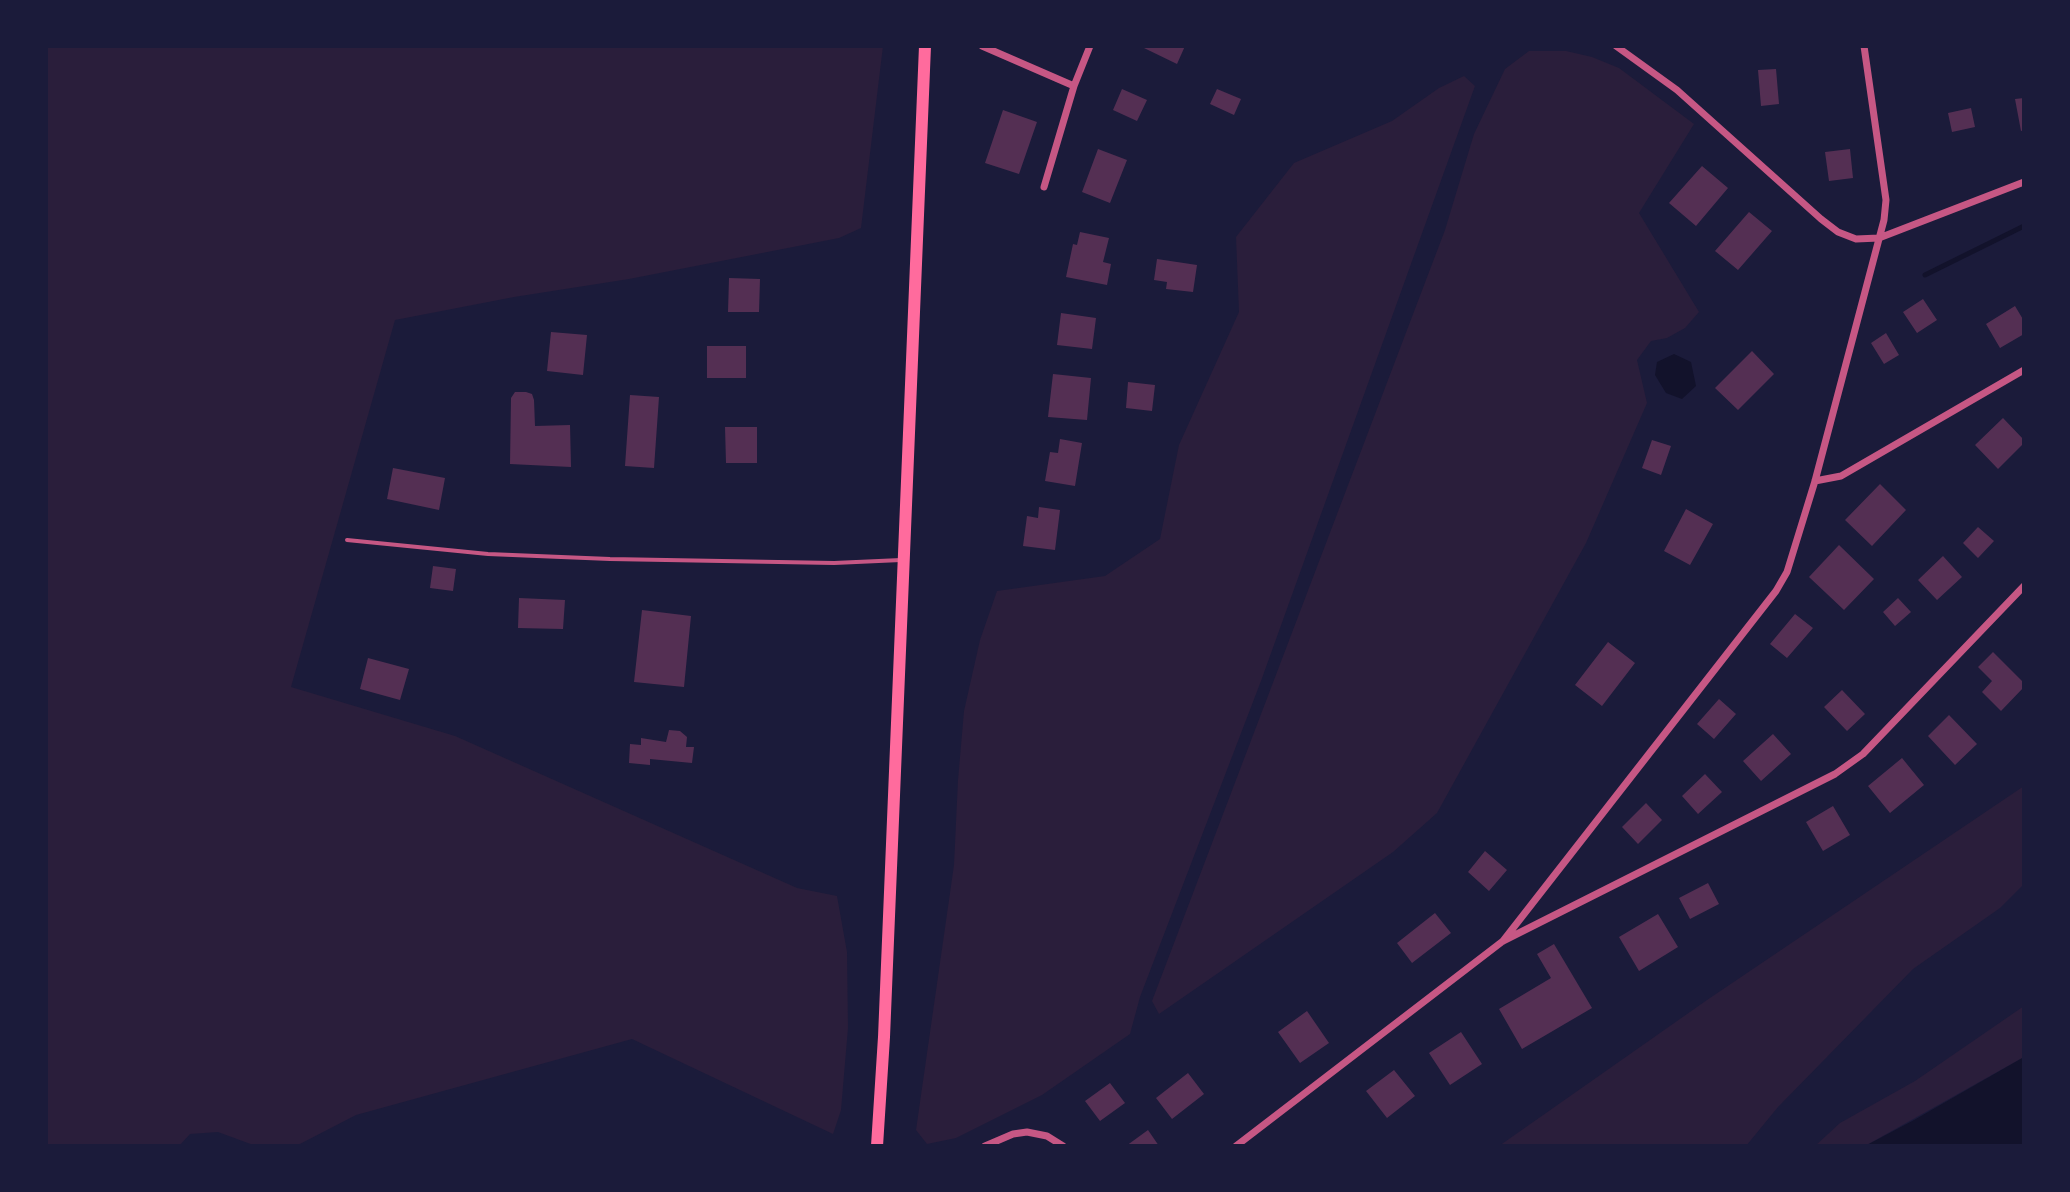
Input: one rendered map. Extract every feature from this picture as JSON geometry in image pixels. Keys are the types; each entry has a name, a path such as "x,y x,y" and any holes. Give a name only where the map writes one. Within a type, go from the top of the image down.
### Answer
{"highway":[{"path":"877,1146 925,46"}],"street":[{"path":"982,46 1074,86"},
{"path":"1044,187 1074,86 1090,46"},
{"path":"1616,46 1677,90 1821,219 1838,232 1856,239 1879,238 2024,182"},
{"path":"1503,941 1776,591 1787,572 1815,481 1884,220 1886,200 1864,46"},
{"path":"1815,481 1841,476 2024,370"},
{"path":"1236,1146 1503,941 1835,774 1863,754 2024,586"},
{"path":"985,1146 1013,1134 1027,1132 1047,1136 1063,1146"}],"lane":[{"path":"347,540 488,554 610,559 834,563 903,560"}],"shaded area":[{"path":"46,46 883,46 861,228 839,238 395,320 291,687 455,736 797,888 837,896 847,952 848,1028 841,1110 833,1134 632,1039 356,1115 296,1146 256,1146 218,1132 190,1134 179,1146 46,1146"},
{"path":"1529,51 1566,51 1619,68 1694,124 1639,213 1699,312 1685,328 1667,338 1651,341 1637,360 1647,403 1586,543 1437,813 1393,852 1159,1014 1152,1001 1445,230 1474,134 1505,69"},
{"path":"1464,76 1475,86 1261,681 1140,997 1130,1034 1042,1095 956,1138 927,1144 916,1130 954,865 964,711 980,640 997,591 1105,576 1160,539 1179,445 1239,312 1236,237 1294,163 1392,121 1439,88"},
{"path":"1674,354 1691,362 1696,386 1682,399 1666,393 1655,375 1657,362"},
{"path":"2024,786 2024,884 2000,908 1913,969 1778,1107 1746,1146 1499,1146 1707,1000"},
{"path":"2024,1006 2024,1057 1865,1146 1815,1146 1840,1123 1915,1081"},
{"path":"2024,1057 2024,1146 1865,1146 1914,1120"}],"building":[{"path":"1145,46 1185,46 1177,64"},
{"path":"1776,69 1779,104 1761,106 1758,70"},
{"path":"1122,89 1147,100 1137,121 1113,110"},
{"path":"1217,89 1241,99 1234,115 1210,104"},
{"path":"2024,98 2024,130 2021,131 2015,99"},
{"path":"1971,108 1975,127 1952,132 1948,113"},
{"path":"1003,110 1037,122 1019,174 985,163"},
{"path":"1098,149 1127,160 1110,203 1082,192"},
{"path":"1850,149 1853,178 1829,181 1825,152"},
{"path":"1702,166 1728,188 1696,226 1669,203"},
{"path":"1749,212 1772,231 1738,270 1715,251"},
{"path":"1080,232 1109,238 1103,262 1111,264 1107,285 1066,277 1073,244 1077,245"},
{"path":"1157,259 1197,265 1193,292 1166,289 1167,282 1154,280"},
{"path":"729,278 760,279 759,312 728,312"},
{"path":"1923,299 1937,320 1917,333 1903,312"},
{"path":"2015,306 2024,321 2024,334 2000,348 1986,324"},
{"path":"1061,313 1096,318 1092,349 1057,345"},
{"path":"551,332 587,335 583,375 547,371"},
{"path":"1886,333 1899,355 1884,364 1871,343"},
{"path":"707,346 746,346 746,378 707,378"},
{"path":"1752,351 1774,374 1738,410 1715,388"},
{"path":"1053,374 1091,378 1087,420 1048,417"},
{"path":"1128,382 1155,385 1152,411 1126,408"},
{"path":"515,392 532,394 535,426 570,425 571,467 510,464 511,398"},
{"path":"630,395 659,397 654,468 625,466"},
{"path":"2003,418 2024,443 1998,469 1975,445"},
{"path":"725,427 757,427 757,463 726,463"},
{"path":"1060,439 1082,443 1075,486 1045,481 1050,452 1058,453"},
{"path":"1652,440 1671,446 1661,475 1642,468"},
{"path":"393,468 445,478 439,510 387,499"},
{"path":"1880,484 1906,510 1872,546 1845,520"},
{"path":"1039,507 1060,510 1055,550 1023,546 1027,516 1038,518"},
{"path":"1686,509 1713,524 1690,565 1664,551"},
{"path":"1978,527 1994,541 1978,558 1963,543"},
{"path":"1839,545 1874,579 1844,610 1809,577"},
{"path":"1943,556 1962,577 1937,600 1918,580"},
{"path":"433,566 456,569 453,591 430,588"},
{"path":"519,598 565,600 563,629 518,628"},
{"path":"1898,598 1911,612 1895,626 1883,612"},
{"path":"642,610 691,616 684,687 634,682"},
{"path":"1795,614 1813,628 1787,658 1770,644"},
{"path":"1608,642 1635,663 1602,706 1575,685"},
{"path":"1993,652 2024,683 2024,687 2001,711 1982,692 1992,681 1978,667"},
{"path":"368,658 409,669 400,700 360,689"},
{"path":"1842,690 1865,714 1847,731 1824,707"},
{"path":"1719,699 1736,714 1714,739 1697,724"},
{"path":"1949,715 1977,744 1955,765 1928,736"},
{"path":"669,730 680,731 687,737 686,747 694,747 692,763 650,759 650,765 629,763 630,744 641,745 641,738 666,742"},
{"path":"1773,734 1791,754 1761,781 1743,761"},
{"path":"1902,758 1924,785 1890,813 1868,786"},
{"path":"1705,774 1722,792 1698,814 1682,796"},
{"path":"1646,803 1662,820 1638,844 1622,827"},
{"path":"1833,806 1850,835 1823,851 1806,822"},
{"path":"1485,851 1507,870 1489,891 1468,872"},
{"path":"1708,883 1719,904 1690,919 1679,898"},
{"path":"1435,913 1451,933 1412,963 1397,943"},
{"path":"1658,914 1678,947 1639,971 1619,937"},
{"path":"1554,944 1592,1008 1522,1049 1499,1009 1551,978 1537,954"},
{"path":"1307,1011 1329,1043 1300,1063 1278,1032"},
{"path":"1461,1032 1482,1064 1450,1085 1429,1053"},
{"path":"1394,1070 1415,1096 1387,1118 1366,1091"},
{"path":"1188,1073 1204,1094 1172,1119 1156,1098"},
{"path":"1110,1083 1125,1103 1100,1121 1085,1101"},
{"path":"1148,1130 1159,1146 1126,1146"}],"waterway":[{"path":"1925,275 2024,226"}]}
